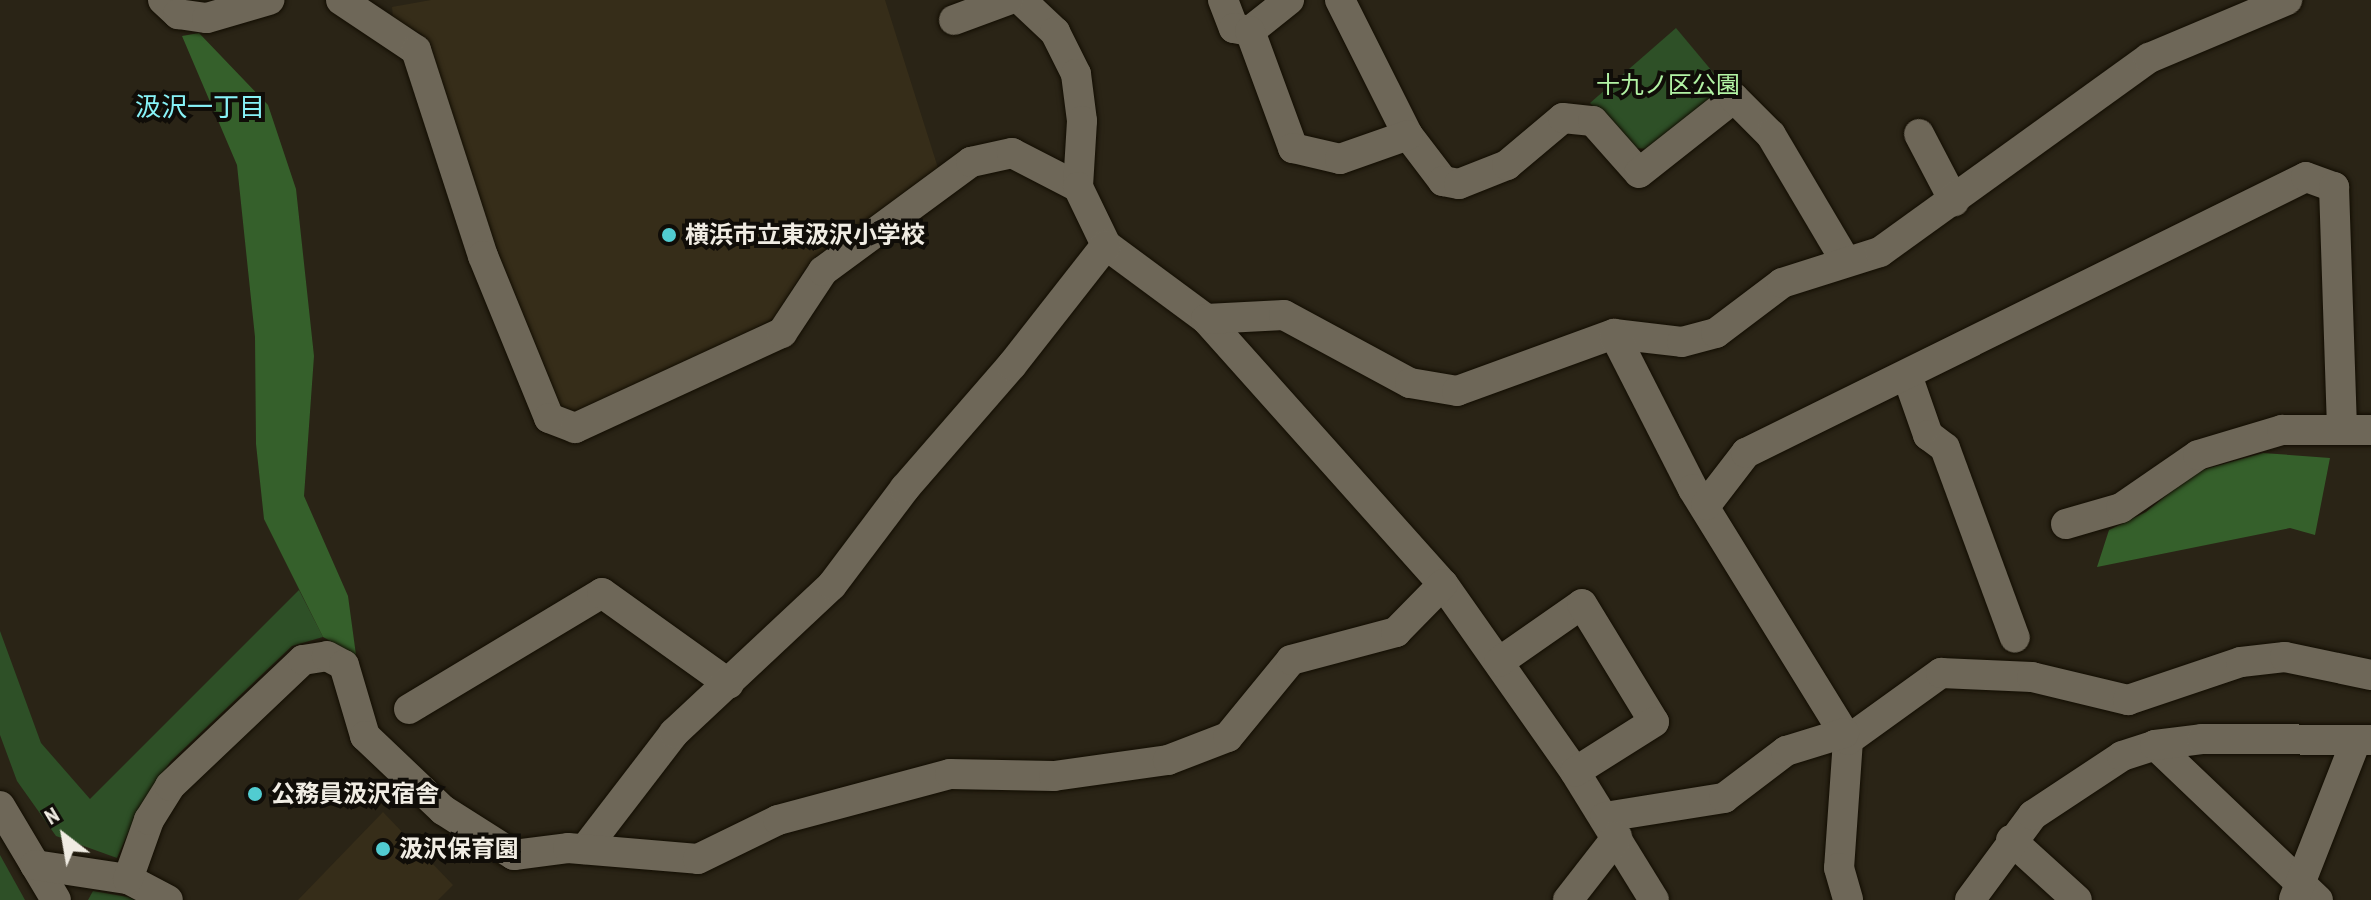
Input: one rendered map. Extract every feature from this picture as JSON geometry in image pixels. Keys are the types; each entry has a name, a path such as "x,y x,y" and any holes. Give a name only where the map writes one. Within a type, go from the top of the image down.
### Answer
{"street":[{"path":"163,0 178,14 207,18 269,0"},
{"path":"341,0 416,50 483,256 549,418 575,428 782,333 823,271 971,162 1012,153 1078,187"},
{"path":"954,20 1008,0"},
{"path":"1021,0 1055,32 1076,74 1082,121 1078,187 1106,245 1206,319 1443,584 1575,772 1654,900"},
{"path":"1223,0 1234,28 1250,31 1289,0"},
{"path":"1340,0 1408,135 1443,181 1459,184 1507,165 1563,118 1593,121 1639,173 1734,98 1771,135 1846,262"},
{"path":"1206,319 1284,315 1410,383 1457,391 1614,334 1682,342 1716,333 1782,283 1880,252 2149,58 2287,0"},
{"path":"1250,31 1293,148 1340,159 1408,135"},
{"path":"1919,134 1954,201"},
{"path":"1706,505 1746,453 2306,177 2334,187 2357,430 2282,430 2198,455 2121,508 2066,524"},
{"path":"585,849 674,733 832,585 905,488 1106,245"},
{"path":"1614,334 1706,505 1846,736 1839,868 1848,900"},
{"path":"1907,375 1928,435 1945,448 2015,638"},
{"path":"128,879 149,820 170,786 277,679 303,660 327,656 344,665 365,736 443,810 514,855 585,849 698,859 778,820 950,774 1054,776 1121,771 1168,760 1228,737 1291,660 1396,632 1443,584"},
{"path":"409,709 602,593 729,684"},
{"path":"1499,662 1582,604 1654,722 1575,772"},
{"path":"1568,900 1611,827 1724,798 1786,751 1846,736 1941,673 2032,677 2128,700 2241,662 2285,657 2371,675"},
{"path":"1970,900 2011,840 2073,785 2122,756 2155,745 2202,739 2364,741 2304,895 2155,745"},
{"path":"0,806 56,900"},
{"path":"2011,840 2077,900"},
{"path":"35,865 128,879 168,900"}],"shaded area":[{"name":"横浜市立東汲沢小学校","path":"431,0 885,0 938,168 805,269 774,318 693,362 567,415 552,406 422,34 393,18 392,7"},
{"name":"汲沢保育園","path":"383,812 453,885 438,900 298,900"}],"green space":[{"name":"十九ノ区公園","path":"1676,28 1727,89 1651,149 1631,148 1590,103"},
{"path":"199,33 268,105 296,189 314,356 304,496 348,596 356,655 323,637 264,519 256,444 255,337 237,165 182,36"},
{"path":"2263,453 2330,458 2315,535 2290,528 2097,567 2109,530 2146,512 2195,472"},
{"path":"299,590 323,637 292,646 171,761 140,806 117,858 56,836 17,781 0,735 0,631 41,743 90,799"},
{"path":"0,855 25,900 0,900"},
{"path":"93,891 128,897 135,900 88,900"}],"place":[{"name":"横浜市立東汲沢小学校","path":"669,235"},
{"name":"公務員汲沢宿舎","path":"255,794"},
{"name":"汲沢保育園","path":"383,849"}],"district":[{"name":"汲沢一丁目","path":"200,107"}]}
